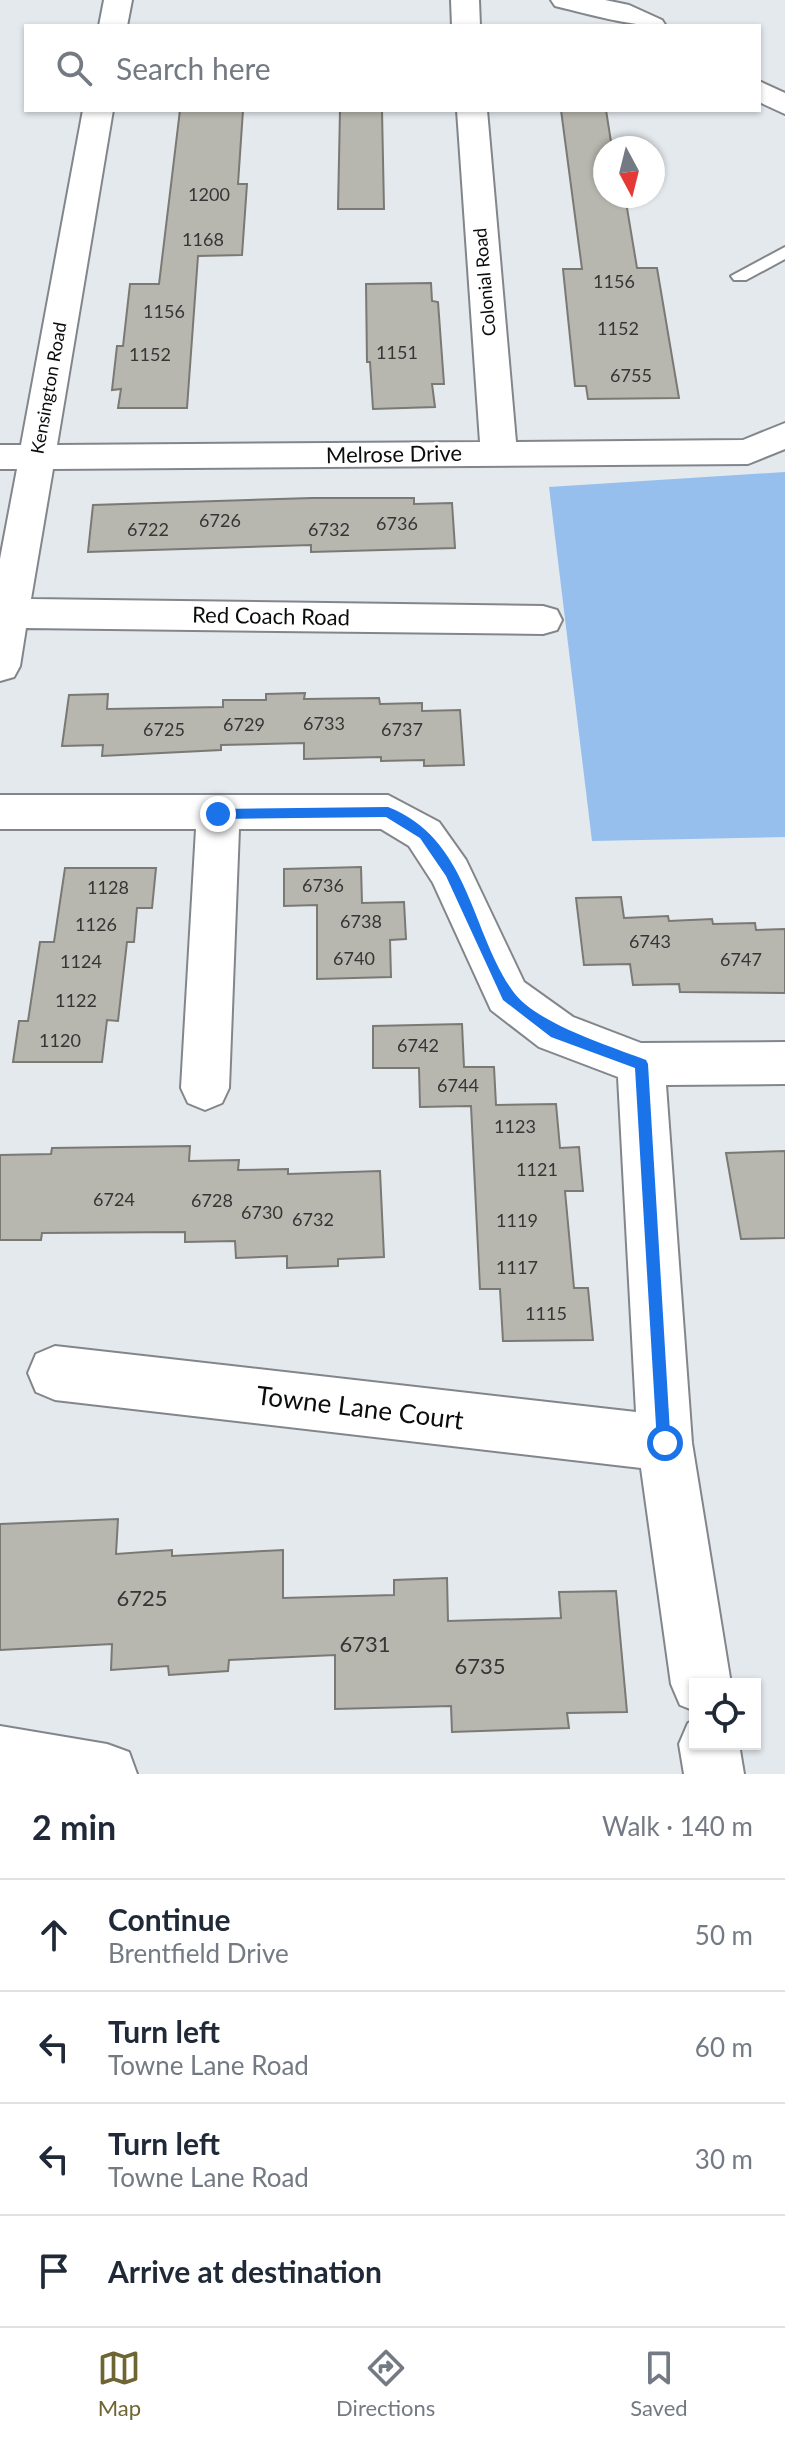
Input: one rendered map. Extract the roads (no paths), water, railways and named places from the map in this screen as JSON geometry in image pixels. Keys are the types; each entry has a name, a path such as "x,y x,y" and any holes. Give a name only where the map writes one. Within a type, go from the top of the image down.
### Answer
{"street":[{"path":"113,24 118,0"},
{"path":"465,0 466,24"},
{"path":"565,0 619,11 648,24"},
{"path":"761,91 785,105"},
{"name":"Kensington Road","path":"0,666 4,613 37,457 98,112"},
{"name":"Colonial Road","path":"472,112 499,453"},
{"name":"Melrose Drive","path":"0,457 748,452 785,435"},
{"name":"Red Coach Road","path":"4,613 543,620"},
{"path":"0,812 388,812 424,834 451,873 507,996 556,1032 641,1064 785,1063"},
{"path":"205,1088 218,814"},
{"path":"641,1064 665,1443 700,1678"},
{"name":"Towne Lane Court","path":"55,1373 665,1443"},
{"path":"710,1750 714,1774"},
{"path":"0,1756 107,1774"}],"lane":[{"path":"740,276 785,252"}]}
